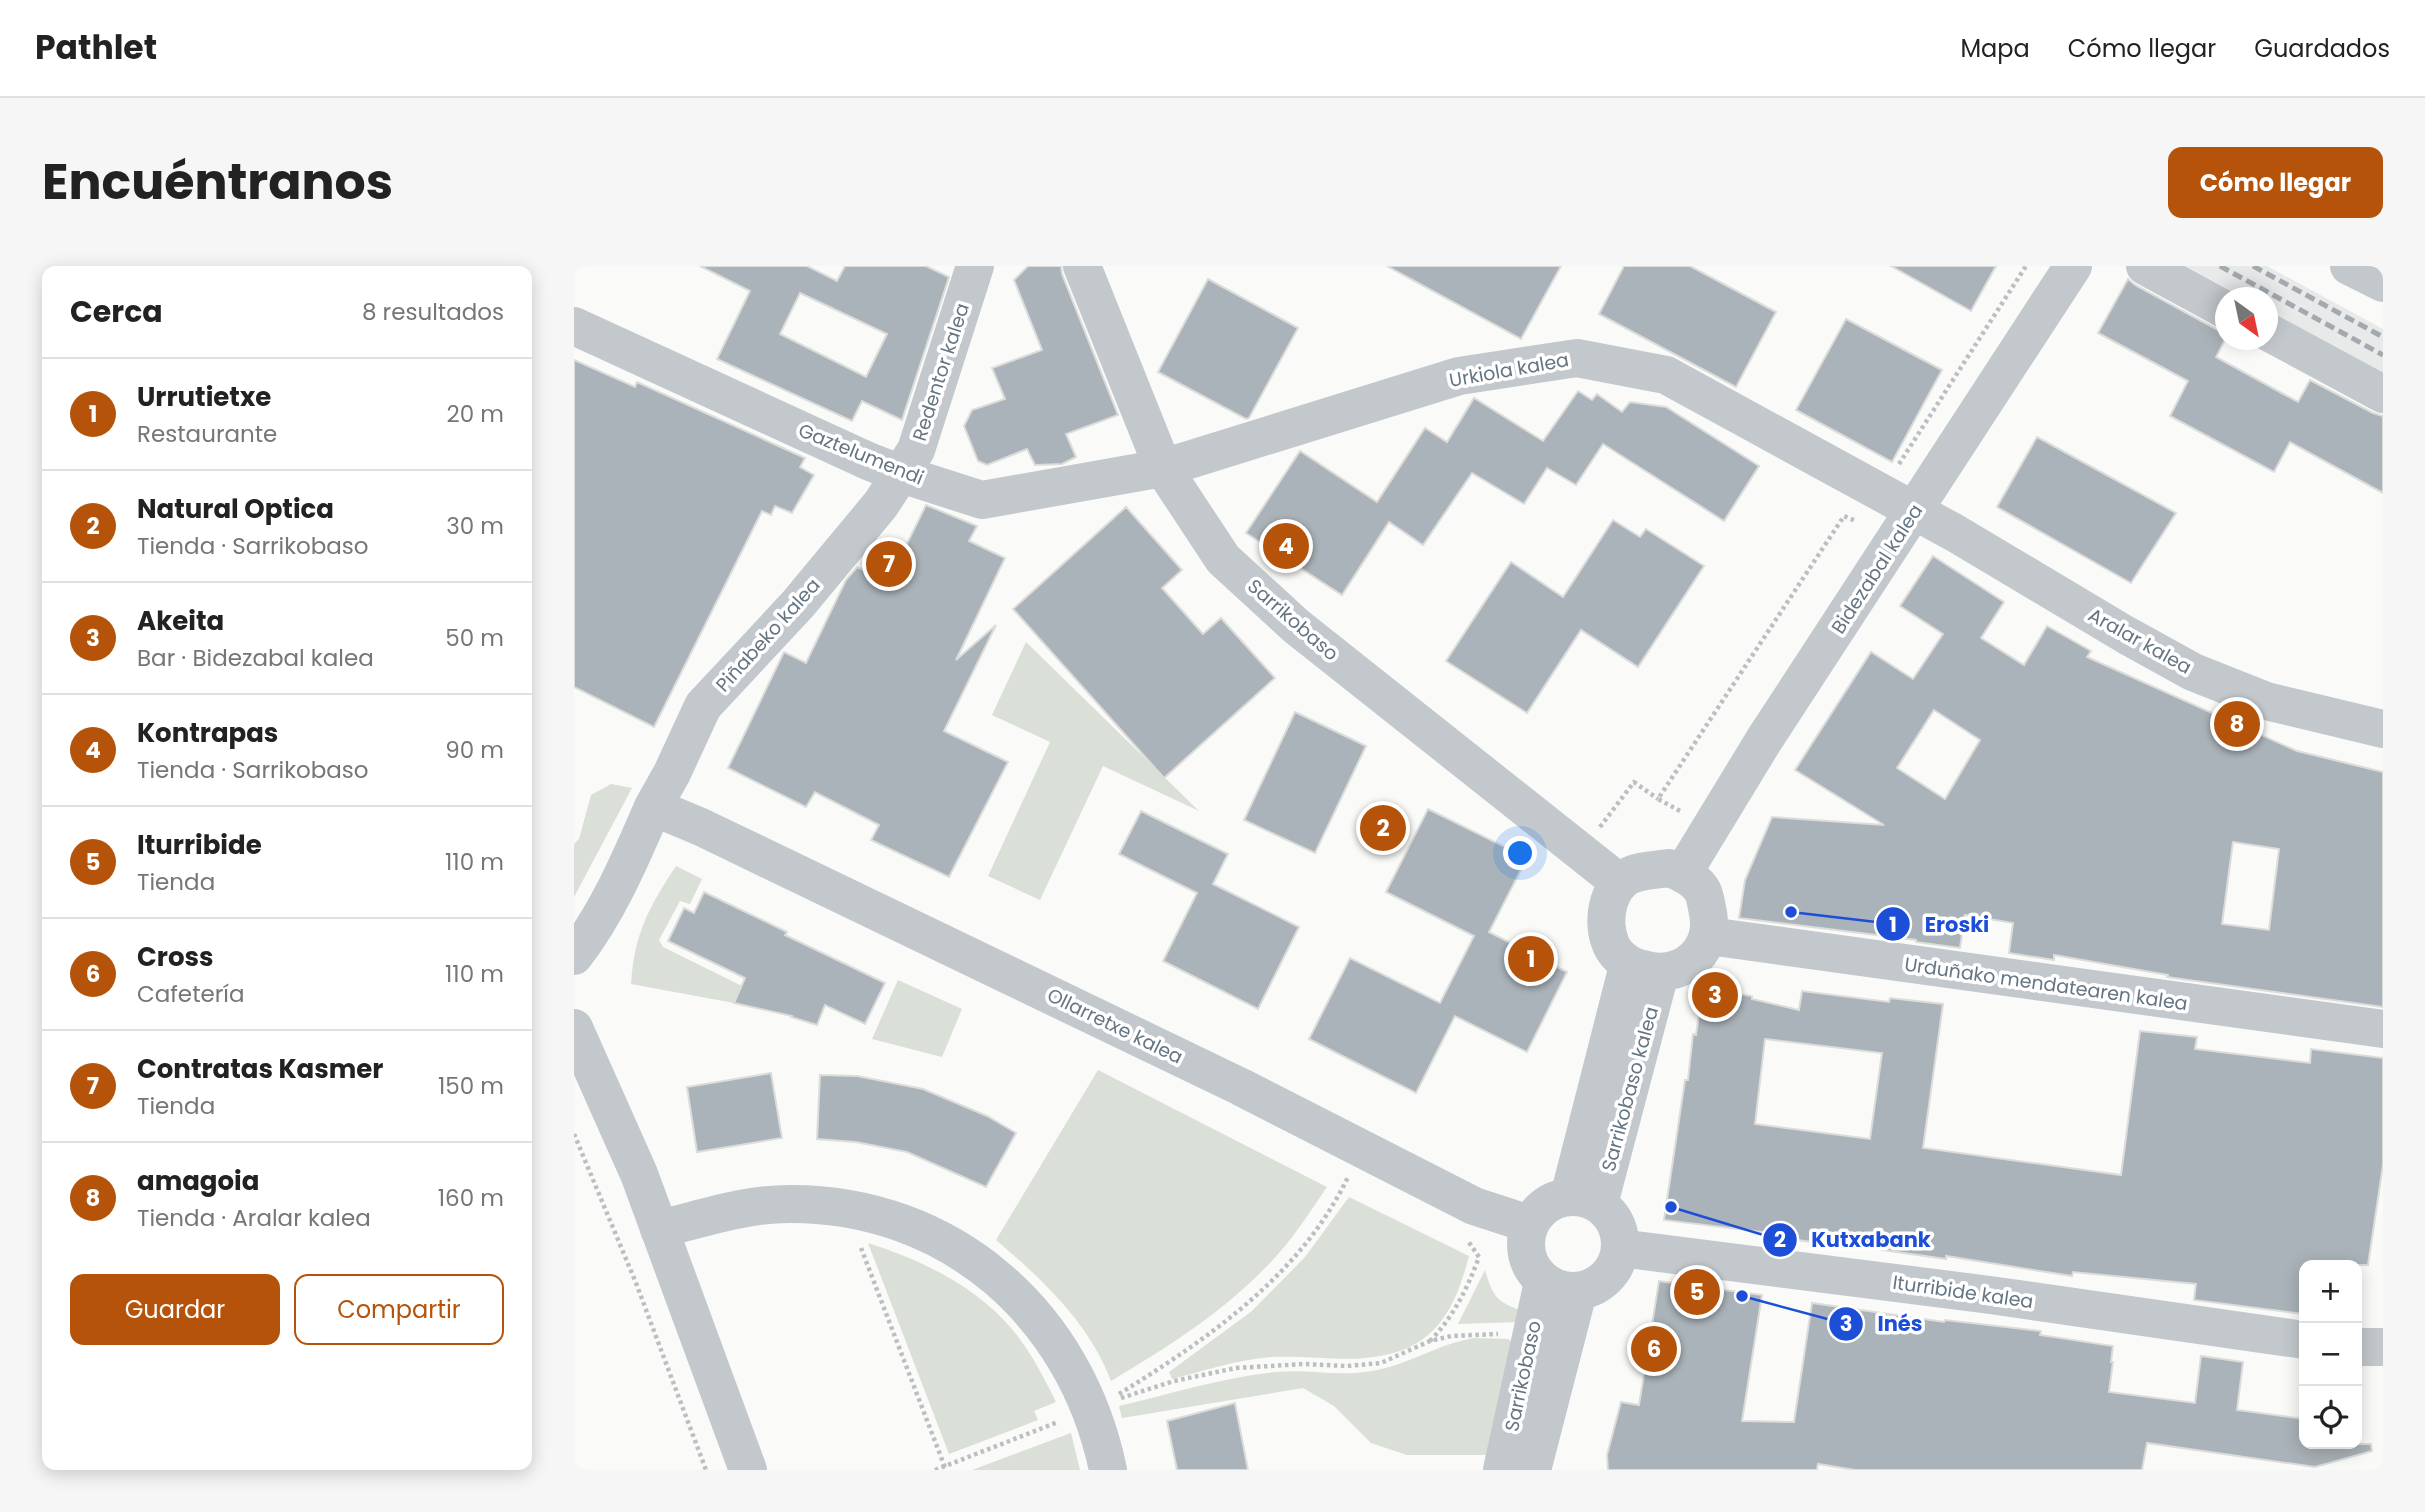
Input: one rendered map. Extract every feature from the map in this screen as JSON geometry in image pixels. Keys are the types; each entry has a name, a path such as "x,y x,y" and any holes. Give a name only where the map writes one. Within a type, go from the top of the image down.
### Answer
{"street":[{"name":"Redentor kalea","path":"901,474 916,450 975,266"},
{"name":"Sarrikobaso","path":"1082,266 1163,468 1223,559 1296,626 1620,883"},
{"name":"Bidezabal kalea","path":"1683,873 1764,740 2073,266"},
{"path":"2145,266 2215,304"},
{"path":"2349,266 2383,283"},
{"name":"Gaztelumendi","path":"574,326 901,474 982,500 1163,468"},
{"path":"2278,338 2383,394"},
{"name":"Urkiola kalea","path":"1163,468 1459,376 1577,358 1666,375 1915,511"},
{"name":"Piñabeko kalea","path":"574,956 589,937 634,852 702,706 798,604 881,504 901,474"},
{"name":"Aralar kalea","path":"1915,511 2126,635 2193,671 2266,701 2383,729"},
{"name":"Ollarretxe kalea","path":"653,807 701,827 1168,1052 1474,1206 1529,1224"},
{"path":"1669,868 1683,873 1703,891 1710,918 1709,936 1700,952 1687,965 1644,969 1613,949 1605,918 1606,909 1620,883 1629,876 1669,868"},
{"name":"Urduñako mendatearen kalea","path":"1709,936 2383,1029"},
{"path":"574,966 574,985"},
{"name":"Sarrikobaso kalea","path":"1584,1200 1644,969"},
{"path":"575,1029 639,1174 748,1470"},
{"path":"1584,1200 1616,1223 1620,1248 1616,1264 1607,1277 1594,1287 1561,1287 1532,1270 1526,1255 1525,1239 1529,1224 1546,1205 1584,1200"},
{"path":"659,1229 723,1212 788,1204 864,1212 902,1223 937,1238 1002,1281 1030,1308 1054,1338 1092,1409 1108,1470"},
{"name":"Iturribide kalea","path":"1620,1248 1990,1295 2299,1339"},
{"name":"Sarrikobaso","path":"1502,1470 1561,1287"},
{"name":"Sarrikobaso","path":"1532,1470 1561,1287"},
{"path":"2362,1347 2383,1347"}],"path":[{"path":"1895,471 2026,266"},
{"path":"1658,799 1844,516"},
{"path":"1593,836 1634,782 1681,811"},
{"path":"574,1134 636,1283 706,1470"},
{"path":"1361,1149 1335,1204 1276,1277 1208,1336 1118,1397 1174,1381 1236,1368 1381,1363 1430,1341 1451,1336 1507,1333"},
{"path":"1430,1341 1447,1323 1462,1300 1479,1257 1466,1237"},
{"path":"857,1238 945,1468"},
{"path":"935,1470 1067,1419"}],"shaded area":[{"path":"2186,266 2267,266 2383,329 2383,375 2278,317 2278,287 2225,287"},
{"path":"1026,642 1199,811 1103,766 1040,900 988,876 1050,742 992,715"},
{"path":"611,784 632,788 574,897 574,844 579,839 591,795"},
{"path":"676,866 702,879 690,904 680,901 659,940 663,947 742,986 734,1003 631,984 635,950 644,922"},
{"path":"898,980 962,1009 942,1057 872,1039"},
{"path":"1098,1070 1327,1187 1282,1250 1247,1286 1191,1330 1111,1381 1091,1340 1078,1322 1030,1270 996,1240"},
{"path":"1349,1197 1469,1256 1457,1293 1439,1324 1427,1336 1395,1353 1349,1359 1260,1358 1172,1379 1169,1372 1252,1311 1305,1257"},
{"path":"868,1243 927,1266 980,1299 1018,1336 1056,1402 1034,1411 1038,1420 949,1454"},
{"path":"1485,1270 1497,1297 1522,1311 1519,1322 1458,1324"},
{"path":"1474,1338 1509,1339 1516,1348 1491,1455 1407,1455 1371,1443 1334,1406 1303,1388 1122,1418 1119,1406 1256,1374 1288,1371 1372,1371"},
{"path":"1071,1433 1080,1470 972,1470"}],"building":[{"path":"700,266 807,266 837,281 845,266 926,266 949,277 902,420 862,401 852,421 717,359 750,291","holes":["800,293 887,334 866,377 780,334"]},
{"path":"1028,266 1061,266 1118,415 1066,434 1076,457 1062,464 1035,465 1027,449 987,465 978,461 964,426 972,410 1005,399 992,368 1042,350 1014,280"},
{"path":"1387,266 1561,266 1521,339"},
{"path":"1624,266 1690,266 1776,312 1736,387 1599,314"},
{"path":"1891,266 1996,266 1971,311"},
{"path":"1208,279 1298,328 1249,418 1246,419 1158,372"},
{"path":"2128,279 2215,328 2215,350 2220,350 2216,357 2298,402 2310,380 2383,416 2383,493 2290,442 2274,472 2170,416 2188,381 2098,333"},
{"path":"1846,319 1942,370 1892,462 1796,410"},
{"path":"574,360 635,387 637,382 805,458 800,467 814,475 792,513 775,506 771,515 762,511 654,727 574,687"},
{"path":"1578,391 1592,400 1597,394 1622,412 1630,402 1666,407 1759,466 1724,521 1603,444 1576,485 1547,468 1524,504 1472,473 1423,545 1389,522 1342,595 1246,533 1300,451 1377,502 1425,428 1447,442 1474,398 1543,441"},
{"path":"2037,437 2176,513 2131,583 1997,507"},
{"path":"926,505 977,526 969,541 1005,558 956,660 996,625 944,731 1008,762 949,877 871,840 879,825 815,792 806,807 728,768 784,652 806,663 846,580 857,567 872,574 883,552 899,560"},
{"path":"1126,507 1182,570 1162,588 1203,634 1221,618 1275,678 1164,778 1013,609"},
{"path":"1613,520 1640,537 1646,529 1704,566 1638,667 1581,630 1527,713 1446,661 1511,562 1563,597"},
{"path":"1933,556 2004,602 1981,638 2024,665 2047,626 2091,651 2087,657 2297,751 2383,772 2383,1007 2167,977 2168,975 2054,955 2054,960 2009,953 2013,923 1965,915 1960,948 1739,918 1745,880 1772,817 1884,825 1795,770 1871,652 1913,679 1943,634 1900,606","holes":["1934,710 1980,740 1945,799 1897,768","2233,842 2279,849 2269,930 2222,924"]},
{"path":"1295,712 1366,746 1315,853 1244,820"},
{"path":"1428,809 1527,858 1489,932 1567,972 1527,1052 1455,1016 1416,1093 1309,1039 1350,958 1440,1003 1474,936 1386,892"},
{"path":"1141,811 1228,854 1213,884 1299,927 1258,1009 1163,961 1197,893 1119,854"},
{"path":"704,892 885,983 865,1024 825,1005 817,1025 792,1016 734,1003 745,978 668,941 684,908 694,913"},
{"path":"1716,991 1752,996 1752,999 1799,1010 1802,991 1889,1002 1890,998 1943,1004 1923,1148 2121,1175 2140,1031 2197,1037 2195,1049 2310,1063 2311,1049 2383,1058 2383,1165 2368,1265 2362,1265 2362,1260 2299,1260 2299,1313 2194,1300 2196,1284 2073,1272 2072,1276 1946,1256 1946,1259 1819,1243 1770,1236 1771,1233 1664,1220 1685,1080 1688,1080 1693,1034 1696,1035 1702,993 1715,995","holes":["1765,1039 1882,1053 1870,1139 1755,1124"]},
{"path":"771,1073 782,1138 697,1152 687,1087"},
{"path":"820,1075 857,1076 923,1089 987,1116 1016,1133 986,1187 907,1152 856,1142 817,1139"},
{"path":"1659,1281 1762,1295 1742,1421 1794,1422 1812,1303 1944,1322 2041,1331 2040,1335 2113,1346 2109,1392 2195,1403 2201,1356 2243,1362 2237,1410 2299,1418 2299,1449 2362,1449 2362,1444 2371,1444 2372,1451 2315,1467 2147,1443 2142,1470 1855,1470 1818,1464 1817,1470 1608,1470 1607,1455 1621,1402 1639,1405"},
{"path":"1235,1403 1248,1470 1177,1470 1167,1421"}],"railway":[{"path":"2220,266 2383,355"},
{"path":"2253,266 2383,337"}],"place":[{"name":"Kontrapas","path":"1286,546"},
{"name":"Contratas Kasmer","path":"889,564"},
{"name":"amagoia","path":"2237,724"},
{"name":"Natural Optica","path":"1383,828"},
{"name":"Eroski","path":"1791,912"},
{"name":"Urrutietxe","path":"1531,959"},
{"name":"Akeita","path":"1715,995"},
{"name":"Kutxabank","path":"1671,1207"},
{"name":"Iturribide","path":"1697,1292"},
{"name":"Inés","path":"1742,1296"},
{"name":"Cross","path":"1654,1349"}]}
